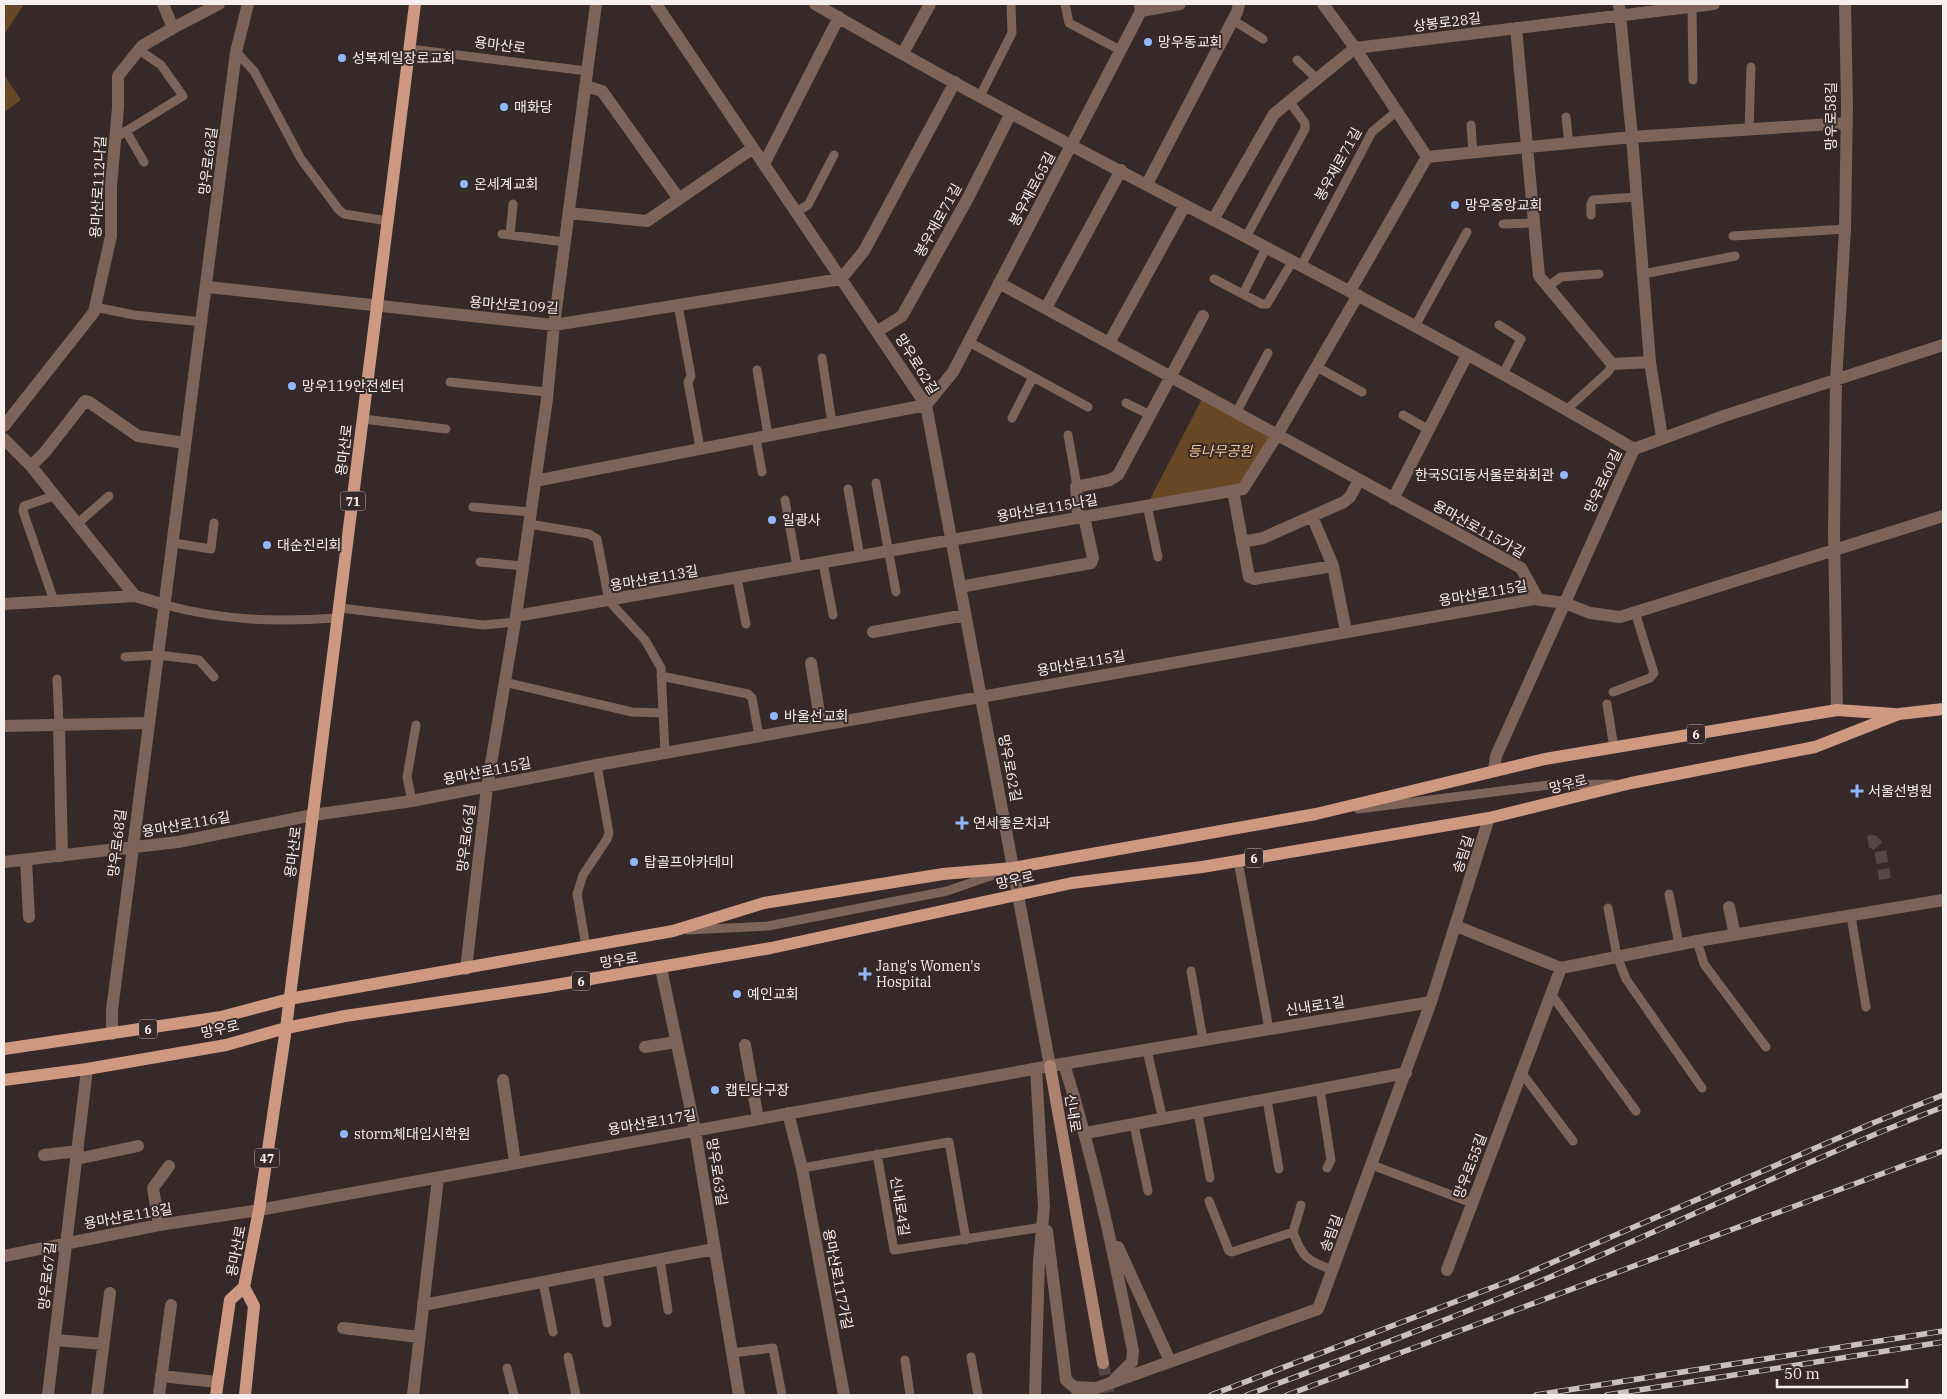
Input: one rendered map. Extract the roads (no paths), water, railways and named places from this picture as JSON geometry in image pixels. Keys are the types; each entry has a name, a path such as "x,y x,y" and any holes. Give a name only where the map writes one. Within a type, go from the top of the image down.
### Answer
{"main road":[{"name":"용마산로","path":"216,1395 230,1300 244,1287 259,1210 286,1028 415,4"},
{"name":"망우로","path":"4,1050 222,1017 290,999 673,931 764,903 942,874 1013,868 1316,814 1494,770 1614,748 1837,710 1898,714 1943,709"},
{"name":"망우로","path":"4,1080 88,1069 226,1045 286,1028 345,1016 661,968 941,913 1019,893 1072,883 1238,861 1489,818 1631,783 1815,747 1898,714"},
{"name":"신내로","path":"1050,1066 1103,1363"},
{"name":"용마산로","path":"244,1287 254,1306 245,1395"}],"street":[{"path":"163,4 172,28"},
{"name":"용마산로112나길","path":"4,426 94,312 111,236 111,186 120,135 118,76 139,50 172,28 219,4"},
{"name":"망우로68길","path":"112,1034 112,1010 147,723 174,543 185,443 208,287 236,52 248,4"},
{"name":"망우로66길","path":"466,969 487,787 516,619 596,4"},
{"name":"망우로62길","path":"656,4 878,331 926,405 1013,868"},
{"path":"815,4 980,96 1415,326 1634,449"},
{"path":"904,53 930,4"},
{"name":"봉우재로65길","path":"926,405 953,372 1073,145 1140,7 1180,4"},
{"path":"1147,184 1233,20 1239,4"},
{"path":"1323,4 1355,48 1427,156"},
{"name":"상봉로28길","path":"1355,48 1516,28 1619,10 1714,4"},
{"name":"망우로58길","path":"1837,710 1834,550 1836,380 1845,228 1847,123 1845,4"},
{"path":"1619,10 1632,137 1650,362 1662,437"},
{"path":"764,164 839,17"},
{"path":"1516,28 1539,276 1612,364 1650,362"},
{"path":"1213,220 1270,119 1289,101 1355,48"},
{"path":"841,279 864,251 955,82"},
{"path":"586,86 602,91 679,199"},
{"name":"봉우재로71길","path":"878,331 902,316 968,198 1012,113"},
{"path":"1427,156 1632,137 1847,123"},
{"path":"569,213 645,222 753,148"},
{"path":"1277,436 1317,366 1427,156"},
{"path":"1046,308 1121,170"},
{"path":"1109,343 1185,205"},
{"name":"용마산로109길","path":"377,307 554,325 841,279"},
{"name":"용마산로115가길","path":"999,283 1522,568 1538,599"},
{"path":"208,287 377,307"},
{"path":"960,587 1091,563 1093,558 1075,491 1077,486 1110,480 1118,475 1203,316"},
{"name":"망우로60길","path":"1494,770 1496,756 1634,449 1662,437 1943,345"},
{"path":"1393,499 1467,355"},
{"path":"31,466 45,452 85,401 138,436 185,443"},
{"path":"535,481 926,405"},
{"name":"용마산로115나길","path":"952,541 1243,489 1277,436"},
{"path":"4,439 31,466 135,596"},
{"path":"1242,542 1264,538 1344,502 1350,497 1360,480"},
{"path":"1233,491 1248,575 1252,578 1333,566"},
{"path":"1312,516 1333,566 1346,631"},
{"name":"용마산로115길","path":"314,815 412,801 596,765 1346,631 1538,599 1565,603 1590,613 1620,617 1943,516"},
{"name":"용마산로113길","path":"516,619 952,541"},
{"path":"4,604 135,596 165,605"},
{"path":"872,632 966,615"},
{"path":"811,663 821,725"},
{"path":"4,726 147,723"},
{"path":"59,724 62,856"},
{"name":"용마산로116길","path":"4,862 178,842 314,815"},
{"name":"송림길","path":"1078,1395 1318,1309 1406,1074 1456,926 1489,818"},
{"path":"26,860 29,917"},
{"name":"신내로","path":"1013,868 1050,1066"},
{"path":"1456,926 1560,968 1679,944 1943,900"},
{"path":"1729,907 1734,935"},
{"name":"망우로63길","path":"661,968 695,1130 739,1395"},
{"name":"망우로55길","path":"1447,1270 1560,968"},
{"name":"신내로1길","path":"1050,1066 1431,1002"},
{"path":"645,1047 676,1042"},
{"path":"745,1045 758,1119"},
{"path":"1064,1064 1086,1133 1109,1227 1134,1354 1132,1362 1112,1382"},
{"name":"용마산로117길","path":"259,1210 1050,1066"},
{"name":"망우로67길","path":"48,1395 65,1243 88,1069"},
{"path":"1036,1069 1044,1206 1066,1380 1074,1387 1096,1388"},
{"path":"1086,1133 1406,1074"},
{"path":"504,1080 515,1162"},
{"name":"용마산로117가길","path":"788,1113 802,1168 844,1395"},
{"path":"44,1155 77,1155 138,1146"},
{"path":"158,1225 153,1188 169,1166"},
{"path":"413,1395 438,1178"},
{"path":"1035,1395 1039,1261 1044,1206"},
{"name":"용마산로118길","path":"4,1256 158,1225 259,1210"},
{"path":"1109,1227 1170,1361"},
{"path":"423,1305 714,1249"},
{"path":"97,1395 110,1293"},
{"path":"159,1395 171,1305"},
{"path":"343,1328 419,1337"},
{"path":"54,1340 103,1344"},
{"path":"161,1376 217,1382"}],"lane":[{"path":"980,96 1012,33 1011,4"},
{"path":"1065,4 1069,23 1120,50"},
{"path":"1692,6 1693,80"},
{"path":"1233,20 1263,39"},
{"name":"용마산로","path":"410,49 587,71"},
{"path":"139,50 161,65 183,96 120,135 144,162"},
{"path":"236,52 254,71 301,159 339,210 344,214 388,221"},
{"path":"1297,60 1317,79"},
{"path":"1749,129 1751,67"},
{"path":"1246,237 1305,129 1305,123 1289,101"},
{"name":"봉우재로71길","path":"1214,279 1262,304 1267,304 1296,264 1372,132 1397,111"},
{"path":"1566,117 1569,144"},
{"path":"1471,125 1473,153"},
{"path":"796,212 808,205 834,155"},
{"path":"1591,215 1593,200 1637,197"},
{"path":"513,204 506,235 565,242"},
{"path":"1503,224 1534,223"},
{"path":"1733,236 1845,228"},
{"path":"1415,326 1467,232"},
{"path":"1243,294 1266,248"},
{"path":"1643,274 1735,256"},
{"path":"1547,287 1561,277 1599,274"},
{"path":"678,305 691,376 688,382 700,448"},
{"path":"95,307 134,315 203,322"},
{"path":"1498,324 1521,339 1502,374"},
{"path":"968,342 1088,407"},
{"path":"1236,413 1268,353"},
{"path":"822,358 832,423"},
{"path":"1566,410 1609,371 1612,364"},
{"path":"1317,366 1362,392"},
{"path":"758,370 762,472"},
{"path":"1012,418 1034,377"},
{"path":"450,382 547,392"},
{"path":"1126,402 1150,415"},
{"path":"1403,415 1429,430"},
{"name":"용마산로","path":"363,419 446,429"},
{"path":"1068,435 1077,486"},
{"path":"876,483 896,592"},
{"path":"848,489 860,557"},
{"path":"54,496 24,506 23,510 54,601"},
{"path":"77,524 109,496"},
{"path":"785,500 797,568"},
{"path":"1147,505 1158,557"},
{"path":"474,507 530,518 595,537 609,601 645,640 658,660 661,676 665,753"},
{"path":"174,543 211,549 214,523"},
{"path":"480,562 523,566"},
{"path":"823,563 833,615"},
{"path":"737,578 746,624"},
{"path":"165,605 202,615 231,619 298,621 339,613 483,625 516,619"},
{"path":"1613,692 1650,678 1654,673 1635,612"},
{"path":"125,657 158,655 202,661 214,677"},
{"path":"661,676 748,694 752,698 759,736"},
{"path":"57,679 59,724"},
{"path":"504,682 632,712 662,713"},
{"path":"1608,704 1614,748"},
{"path":"412,801 407,777 416,725"},
{"name":"망우로","path":"586,946 577,894 583,875 609,833 596,765"},
{"path":"1316,814 1549,785 1631,783"},
{"path":"1238,861 1269,1029"},
{"path":"673,931 768,926 947,891 1013,868"},
{"path":"1669,894 1679,944"},
{"path":"1608,908 1617,956 1626,979 1702,1088"},
{"path":"1851,916 1866,1007"},
{"path":"1696,941 1704,964 1766,1046"},
{"path":"1191,971 1203,1040"},
{"path":"1551,994 1636,1111"},
{"path":"1147,1050 1163,1120"},
{"path":"1521,1072 1573,1141"},
{"path":"1320,1090 1332,1160 1327,1168"},
{"path":"1266,1100 1279,1169"},
{"path":"1198,1113 1210,1178"},
{"path":"1134,1125 1148,1190"},
{"path":"802,1168 949,1142 966,1240"},
{"name":"신내로4길","path":"877,1154 894,1250 1042,1227"},
{"path":"1372,1164 1472,1204"},
{"path":"1209,1201 1227,1248 1232,1252 1294,1232"},
{"path":"1301,1205 1294,1232 1299,1249 1308,1260 1333,1270"},
{"path":"660,1260 668,1310"},
{"path":"598,1272 607,1323"},
{"path":"543,1282 552,1332"},
{"path":"732,1353 773,1348 782,1395"},
{"path":"568,1357 576,1395"},
{"path":"971,1357 978,1395"},
{"path":"905,1360 910,1395"},
{"path":"507,1368 514,1395"}],"tunnel":[{"path":"1868,842 1873,841 1880,849 1885,879"},
{"path":"1103,1363 1109,1395"}],"railway":[{"path":"1211,1395 1512,1280 1873,1123 1943,1095"},
{"path":"1247,1395 1517,1291 1816,1160 1943,1107"},
{"path":"1287,1395 1943,1151"},
{"path":"1536,1395 1943,1331"},
{"path":"1607,1395 1943,1342"}],"place":[{"name":"망우동교회","path":"1148,42"},
{"name":"성복제일장로교회","path":"342,58"},
{"name":"매화당","path":"504,107"},
{"name":"온세계교회","path":"464,184"},
{"name":"망우중앙교회","path":"1455,205"},
{"name":"망우119안전센터","path":"292,386"},
{"name":"한국SGI동서울문화회관","path":"1564,475"},
{"name":"일광사","path":"772,520"},
{"name":"대순진리회","path":"267,545"},
{"name":"바울선교회","path":"774,716"},
{"name":"서울선병원","path":"1857,791"},
{"name":"연세좋은치과","path":"962,823"},
{"name":"탑골프아카데미","path":"634,862"},
{"name":"Jang's Women's Hospital","path":"865,974"},
{"name":"예인교회","path":"737,994"},
{"name":"캡틴당구장","path":"715,1090"},
{"name":"storm체대입시학원","path":"344,1134"}],"park label":[{"name":"등나무공원","path":"1220,451"}]}
